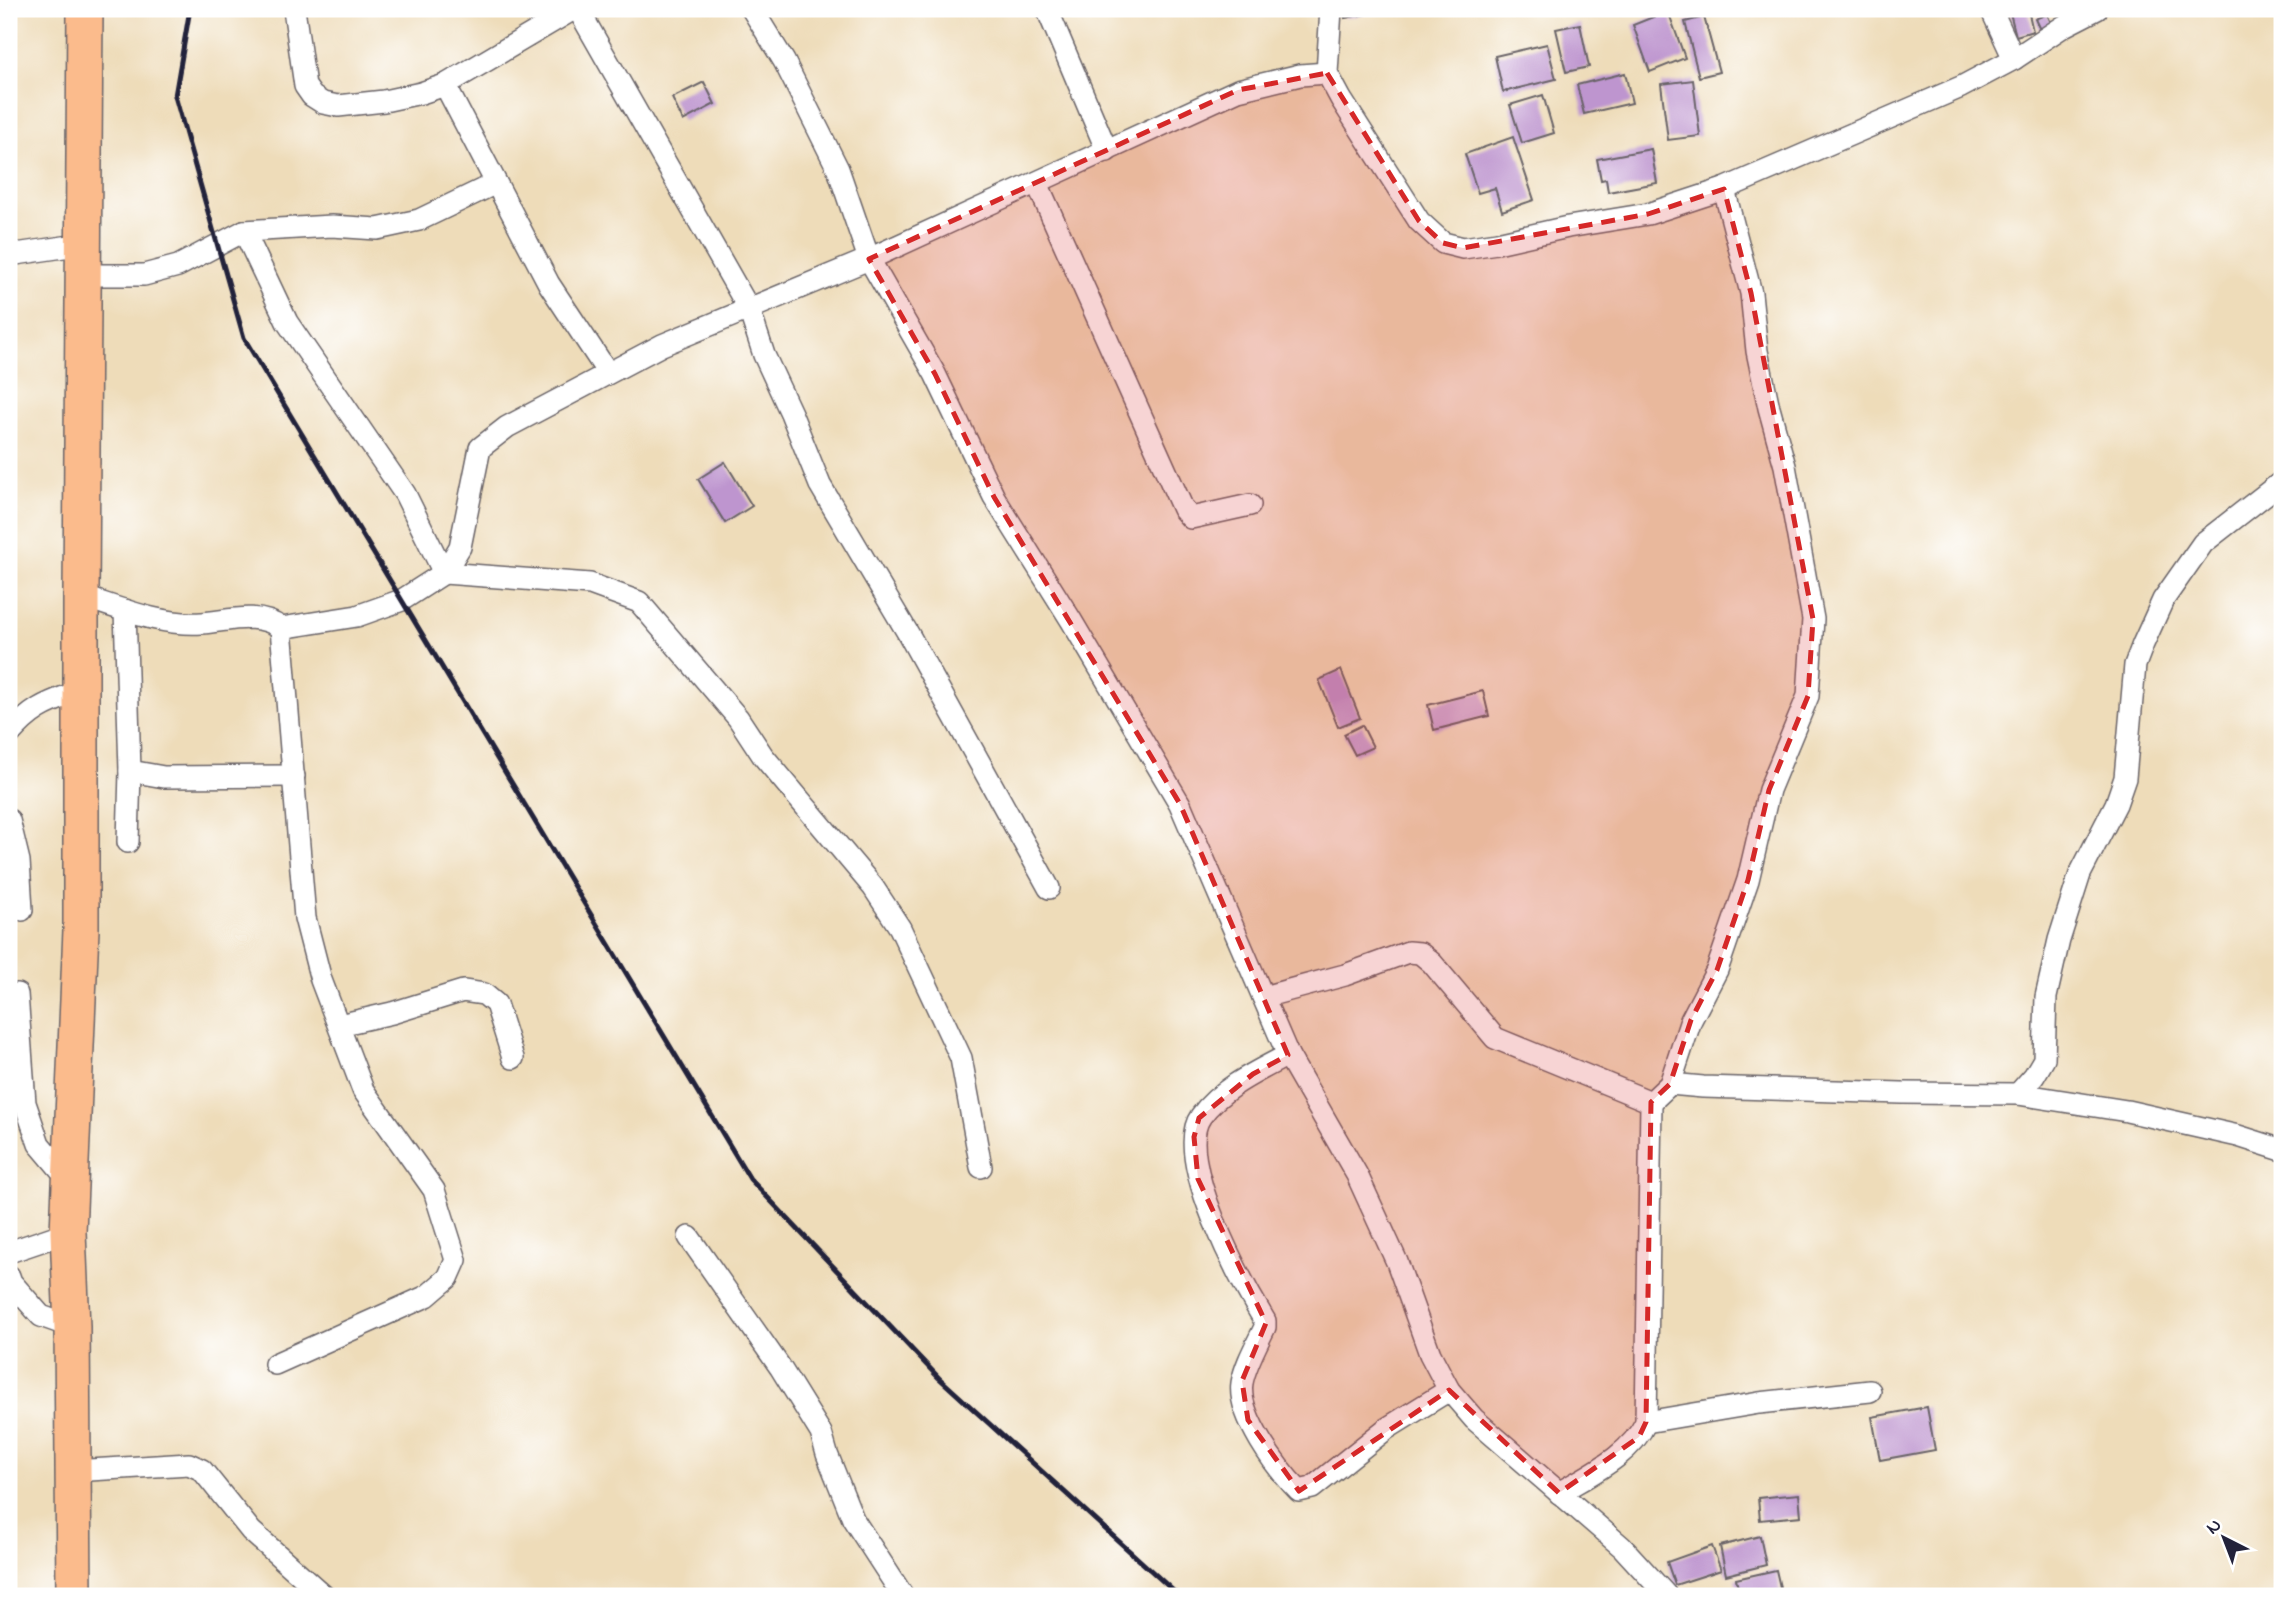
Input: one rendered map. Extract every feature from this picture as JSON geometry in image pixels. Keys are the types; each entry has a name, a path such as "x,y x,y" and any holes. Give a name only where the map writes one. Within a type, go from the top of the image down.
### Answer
{"main road":[{"path":"74,1596 72,1327 68,1232 81,930 85,9"}],"street":[{"path":"294,9 305,86 312,96 323,103 338,106 384,101 445,85 576,9 749,309 764,355 820,485 909,635 1049,888"},
{"path":"752,9 784,61 838,169 869,259 935,374 994,498 1071,620 1180,804 1289,1055 1357,1175 1396,1262 1430,1354 1449,1390 1474,1419 1622,1547 1667,1596"},
{"path":"1047,9 1107,151"},
{"path":"1331,9 1327,73 1419,221 1443,243 1462,248 1648,214 1724,189 1961,87 2014,60 2064,26 2097,9"},
{"path":"1992,9 2014,60"},
{"path":"81,596 165,621 200,623 232,618 269,619 281,628 357,616 402,600 444,573 460,547 480,448 507,427 662,345 869,259 1238,90 1300,75 1327,73"},
{"path":"445,85 549,284 608,373"},
{"path":"9,255 85,259 144,275 178,266 244,231 332,226 377,229 419,220 496,183"},
{"path":"1037,183 1183,509 1191,518 1250,505"},
{"path":"1559,1493 1609,1463 1639,1437 1646,1422 1651,1102 1670,1084 1691,1020 1717,970 1748,880 1769,790 1795,734 1808,696 1813,619 1786,466 1769,408 1758,351 1751,293 1724,189"},
{"path":"244,231 287,322 405,494 444,573"},
{"path":"2018,1094 2034,1076 2044,1059 2046,997 2059,940 2080,874 2116,804 2125,778 2135,665 2143,644 2163,600 2203,543 2280,483"},
{"path":"444,573 590,584 639,602 738,718 763,756 873,887 900,928 961,1058 981,1167"},
{"path":"125,610 130,771 128,842"},
{"path":"275,1364 427,1296 448,1278 456,1260 434,1190 363,1090 321,980 305,918 281,628"},
{"path":"9,735 24,717 40,706 82,690"},
{"path":"130,771 164,777 294,775"},
{"path":"9,820 19,861 22,910"},
{"path":"1263,997 1345,975 1408,952 1420,953 1432,963 1495,1038 1651,1102"},
{"path":"339,1024 392,1013 463,991 484,994 496,1004 513,1058"},
{"path":"17,994 25,1103 38,1144 71,1182"},
{"path":"1289,1055 1253,1074 1218,1098 1199,1118 1194,1137 1198,1179 1214,1221 1265,1321 1265,1327 1242,1381 1241,1399 1248,1420 1287,1479 1299,1491 1312,1488 1386,1429 1449,1390"},
{"path":"1670,1084 2018,1094 2127,1111 2238,1136 2282,1150"},
{"path":"9,1252 68,1232"},
{"path":"689,1237 780,1367 821,1433 853,1520 903,1596"},
{"path":"9,1276 40,1316 72,1327"},
{"path":"1646,1422 1759,1403 1870,1391"},
{"path":"73,1471 189,1464 202,1470 251,1531 324,1596"}],"highlighted area":[{"path":"1327,73 1419,221 1443,243 1463,248 1648,214 1724,189 1751,293 1813,619 1808,696 1769,790 1748,880 1717,970 1691,1020 1670,1084 1651,1102 1646,1422 1639,1437 1559,1493 1449,1390 1299,1491 1248,1420 1242,1381 1266,1323 1198,1179 1194,1137 1199,1118 1253,1074 1288,1055 1180,804 994,497 935,374 869,259 1238,90"}],"building":[{"path":"1343,9 1387,9 1387,10 1345,18"},
{"path":"2009,9 2038,9 2039,12 2029,14 2033,31 2016,36"},
{"path":"1668,11 1685,58 1650,72 1633,25"},
{"path":"2047,14 2052,25 2040,30 2035,19"},
{"path":"1704,17 1719,72 1699,77 1685,22"},
{"path":"1580,24 1589,67 1566,72 1556,29"},
{"path":"1547,44 1556,79 1503,92 1495,56"},
{"path":"1625,73 1632,103 1584,114 1577,85"},
{"path":"1693,80 1700,136 1668,140 1661,84"},
{"path":"704,82 715,104 683,121 672,98"},
{"path":"1543,95 1554,133 1522,143 1510,105"},
{"path":"1513,137 1534,200 1502,211 1495,188 1478,193 1465,154"},
{"path":"1651,149 1657,183 1608,192 1606,179 1601,180 1597,159"},
{"path":"725,462 752,506 725,523 698,479"},
{"path":"1341,670 1360,718 1338,727 1319,680"},
{"path":"1483,691 1489,716 1434,730 1428,705"},
{"path":"1362,725 1373,747 1355,755 1344,734"},
{"path":"1927,1407 1935,1450 1880,1460 1872,1417"},
{"path":"1799,1494 1801,1516 1760,1520 1758,1498"},
{"path":"1760,1536 1766,1565 1726,1575 1720,1546"},
{"path":"1712,1546 1721,1570 1675,1585 1667,1562"},
{"path":"1776,1570 1782,1596 1740,1596 1736,1579"}],"railway":[{"path":"190,9 175,96 244,338 750,1179 939,1378 1179,1596"}]}
